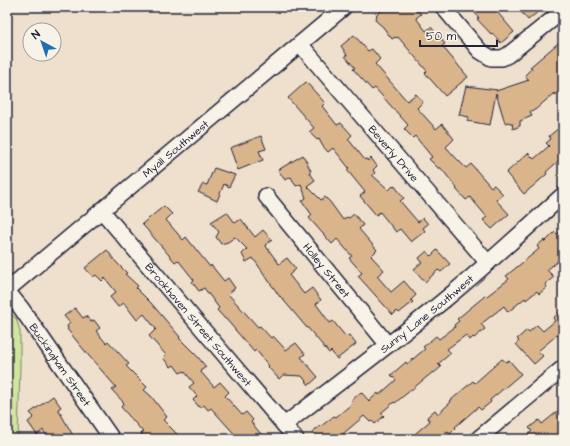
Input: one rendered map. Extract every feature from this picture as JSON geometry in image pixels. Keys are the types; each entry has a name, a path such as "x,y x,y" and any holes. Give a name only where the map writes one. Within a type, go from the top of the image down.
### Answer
{"street":[{"name":"Myall Southwest","path":"7,290 344,7"},
{"path":"443,7 480,51 491,58 502,58 508,56 559,14 563,8"},
{"name":"Beverly Drive","path":"300,44 488,263"},
{"name":"Sunny Lane Southwest","path":"284,425 453,292 488,263 563,195"},
{"name":"Holley Street","path":"266,196 388,344"},
{"name":"Brookhaven Street Southwest","path":"102,211 296,439"},
{"name":"Buckingham Street","path":"7,290 112,439"},
{"path":"478,439 563,368"}],"green space":[{"path":"7,312 16,318 20,331 18,439 7,439"}],"building":[{"path":"386,7 414,7 421,14 416,18 426,31 431,27 445,44 442,46 468,77 445,96 425,73 427,71 398,37 392,39 383,27 375,20 376,15"},
{"path":"470,7 493,7 514,32 501,43 477,19 479,18"},
{"path":"517,7 544,7 528,20"},
{"path":"354,35 368,51 372,49 380,59 375,64 407,101 416,94 423,102 417,108 436,129 442,124 454,139 446,147 456,158 466,168 471,164 491,187 494,185 503,194 496,200 509,214 492,229 483,220 487,217 470,197 466,200 440,167 439,169 429,159 432,157 415,136 413,138 404,129 408,125 375,88 372,90 353,69 355,68 345,56 347,55 341,46"},
{"path":"563,39 563,89 555,95 554,93 535,110 530,111 532,116 520,121 520,126 513,129 512,123 505,123 496,93 490,125 467,121 469,117 459,115 466,86 497,90 496,91 529,80 525,75 532,68 530,67"},
{"path":"306,82 325,103 322,106 337,125 341,123 352,135 348,139 365,160 367,159 368,161 371,158 377,166 373,170 375,173 372,175 389,190 394,185 404,198 400,201 418,222 423,218 428,224 423,228 425,231 411,242 400,229 396,232 380,212 376,215 360,196 365,192 347,170 349,168 333,148 328,152 319,139 317,140 309,132 314,128 288,98"},
{"path":"559,128 563,132 563,157 546,172 547,174 524,194 506,173 528,153 534,159 549,146 546,143 551,139 549,136"},
{"path":"261,136 266,149 259,151 263,160 238,170 230,148"},
{"path":"303,155 311,171 309,172 315,180 307,186 321,200 325,197 343,220 354,214 363,225 359,229 377,250 371,256 384,270 377,276 391,292 404,281 416,295 411,300 413,302 399,313 397,311 393,315 358,276 362,273 349,258 352,256 337,239 332,244 309,218 312,215 302,201 306,198 301,184 296,186 291,177 285,180 278,170"},
{"path":"214,168 235,175 229,187 224,184 217,201 198,192 203,184 207,185"},
{"path":"164,206 172,214 166,220 183,240 186,237 210,267 211,265 224,281 228,278 235,288 228,294 258,327 260,326 271,338 273,336 286,350 296,343 305,354 301,357 318,377 309,385 302,376 283,375 279,379 256,350 254,352 217,310 219,308 204,288 199,291 192,282 194,280 178,260 175,262 142,224"},
{"path":"227,212 235,223 241,219 255,237 263,230 272,240 265,245 279,264 287,258 296,269 289,275 304,294 312,288 321,300 316,304 330,323 333,321 346,337 349,335 356,344 337,359 331,351 329,353 280,297 253,258 246,262 242,254 247,249 235,237 228,242 221,244 216,237 219,232 211,222"},
{"path":"563,230 563,257 547,270 554,277 545,284 547,287 539,294 537,291 526,300 525,298 508,312 504,306 481,324 485,329 474,338 473,337 470,340 466,335 447,349 451,353 438,364 441,367 381,413 384,416 375,424 372,421 370,422 364,416 337,439 317,439 312,432 334,416 336,417 353,403 351,401 361,392 369,401 378,393 379,395 396,380 391,375 406,362 407,364 425,349 423,347 436,336 439,339 455,327 454,325 459,321 457,319 486,295 487,296 509,279 506,276 539,249 537,246 544,240 545,242 555,232 557,234"},
{"path":"107,250 127,273 125,274 138,286 136,288 151,303 180,337 179,338 206,367 200,371 214,387 220,382 229,392 225,396 242,415 246,412 253,420 251,422 265,439 239,439 211,408 208,410 204,405 200,408 193,400 197,396 189,387 194,383 184,371 180,373 174,365 171,367 163,358 166,355 149,336 156,329 144,314 137,320 124,303 118,307 110,297 116,292 105,278 102,281 96,275 93,277 85,268"},
{"path":"437,250 450,264 441,272 438,270 425,282 414,269 422,262 419,258 427,251 431,256"},
{"path":"75,308 83,318 86,316 91,322 94,320 100,328 96,331 106,343 108,341 129,364 126,366 147,387 144,390 151,396 167,417 163,420 182,439 146,439 141,434 143,432 121,407 124,403 112,390 116,387 67,329 67,326 70,323 64,316"},
{"path":"563,310 563,341 557,335 538,351 543,356 534,364 516,344 519,341 517,339 527,330 529,332 537,325 543,331 555,321 553,318"},
{"path":"502,359 506,362 509,360 521,374 490,400 491,402 481,410 478,407 455,427 456,428 450,434 447,431 438,439 409,439 430,421 427,417 435,410 438,414 451,402 450,401 473,381 475,383"},
{"path":"53,396 61,407 58,409 75,439 48,439 43,430 37,435 28,422 34,417 30,413"},
{"path":"563,407 563,431 553,439 522,439 532,431 529,428 539,420 542,424"}]}
